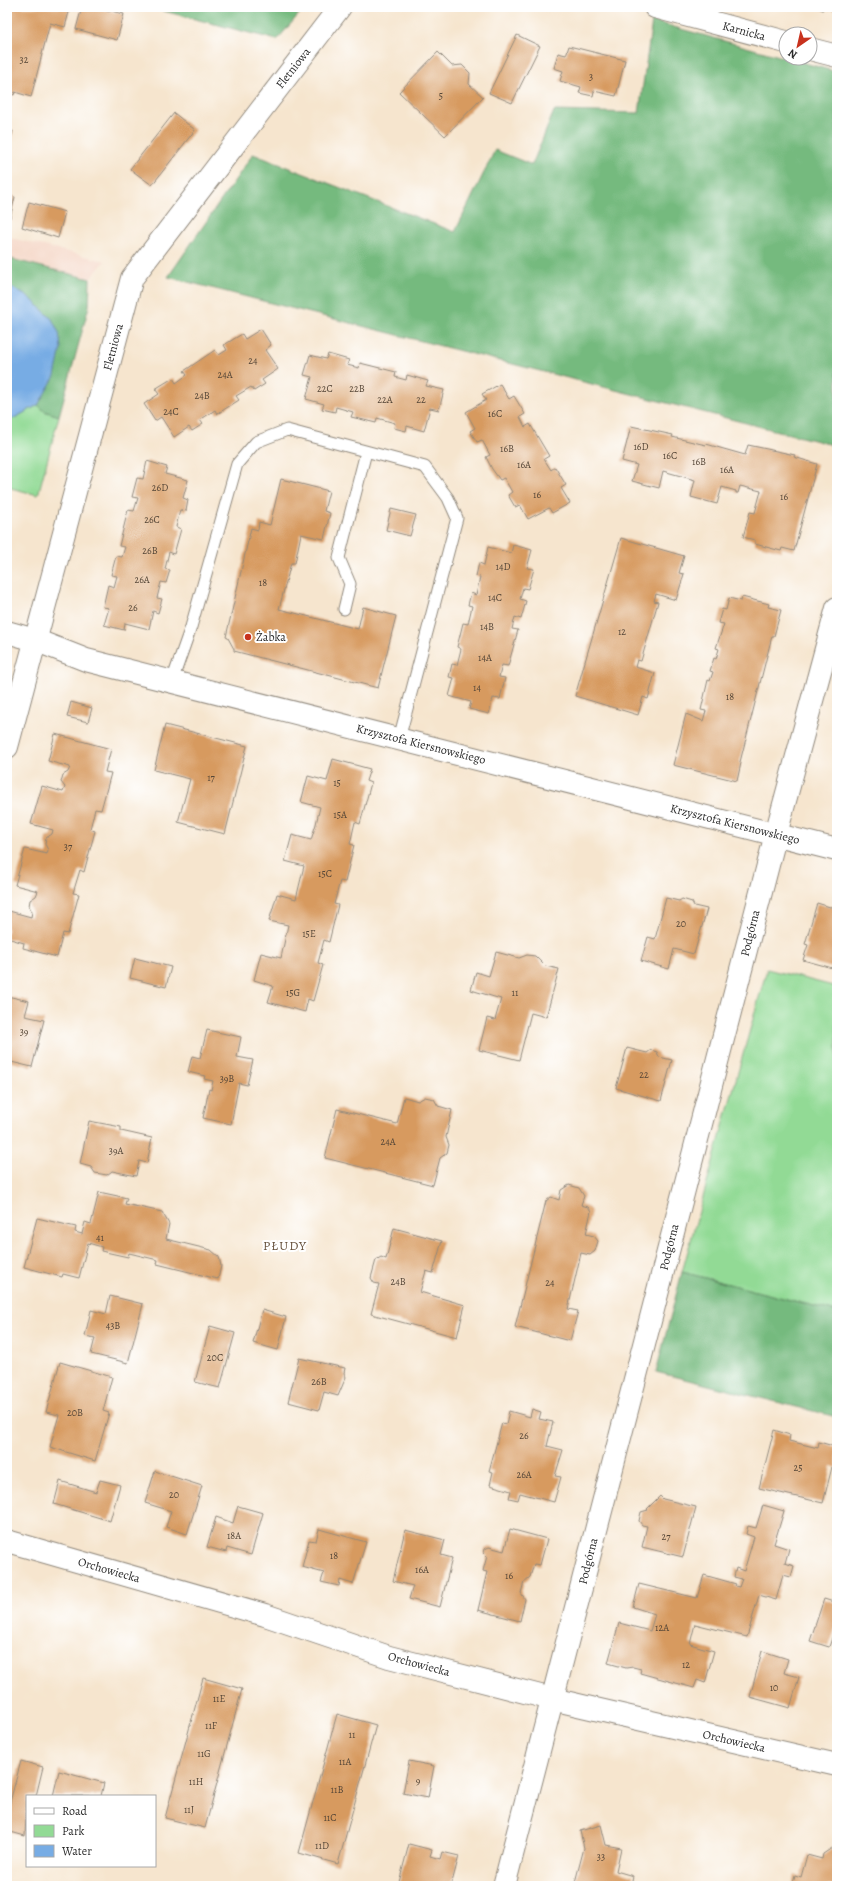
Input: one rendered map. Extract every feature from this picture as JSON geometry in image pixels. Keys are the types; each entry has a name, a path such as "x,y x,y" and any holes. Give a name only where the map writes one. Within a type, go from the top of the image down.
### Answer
{"street":[{"name":"Fletniowa","path":"7,747 132,278 340,7"},
{"name":"Karnicka","path":"655,7 778,40"},
{"path":"818,51 837,56"},
{"name":"Podgórna","path":"504,1886 776,834 837,608"},
{"name":"Krzysztofa Kiersnowskiego","path":"7,632 35,640 86,660 837,850"},
{"name":"Orchowiecka","path":"7,1541 265,1615 389,1657 552,1699 837,1766"}],"lane":[{"path":"172,681 191,627 237,464 256,442 287,430 425,468 448,498 456,518 399,739"},
{"path":"344,609 350,584 339,558 366,452"}],"shaded area":[{"path":"7,237 105,261 90,279 7,258"}],"green space":[{"path":"148,7 305,7 277,40"},
{"path":"652,21 778,56 778,66 815,66 837,72 837,446 168,277 253,154 455,232 495,150 532,165 554,111 639,113"},
{"path":"7,258 90,279 89,306 59,416 44,411 38,405 53,378 52,319 30,298 7,285"},
{"path":"38,405 44,411 59,416 38,495 7,487 7,422"},
{"path":"767,969 837,987 837,1312 682,1272"},
{"path":"682,1272 837,1312 837,1417 656,1372"}],"water":[{"path":"7,285 30,298 52,319 59,333 61,348 55,376 38,405 7,422"}],"building":[{"path":"7,7 70,8 65,27 50,23 31,97 15,92 14,95 7,93"},
{"path":"82,7 94,7 124,14 117,40 76,29"},
{"path":"821,7 837,7 837,11 823,8 823,10 820,9"},
{"path":"517,35 540,46 512,103 489,93"},
{"path":"569,46 625,60 616,96 594,91 593,96 579,93 581,87 560,81 563,71 554,68 558,53 566,55"},
{"path":"438,52 452,66 462,65 470,73 469,84 483,97 445,136 399,92"},
{"path":"174,113 195,130 152,185 130,169"},
{"path":"7,130 13,131 7,152"},
{"path":"7,195 15,197 10,218 7,217"},
{"path":"29,202 65,212 58,238 22,227"},
{"path":"261,329 271,345 265,350 278,369 262,380 265,384 254,391 251,387 236,396 239,400 217,414 215,410 200,420 203,424 192,431 189,427 174,437 161,417 155,421 144,404 159,394 155,389 173,378 176,383 187,375 184,371 215,350 219,355 227,350 224,345 242,334 245,339"},
{"path":"328,354 349,360 347,365 359,368 360,363 396,372 395,377 406,380 407,375 428,381 426,386 444,390 439,410 430,408 424,431 407,426 406,431 394,428 395,423 377,418 376,423 351,417 353,412 336,407 335,412 322,409 324,404 306,399 312,377 304,375 310,355 326,359"},
{"path":"500,384 509,399 514,396 525,414 520,417 525,427 530,424 549,456 544,459 551,470 555,467 566,485 561,488 570,503 552,513 549,508 528,519 520,505 515,507 508,495 512,492 504,478 500,480 492,469 486,457 490,455 482,440 477,442 470,431 475,428 466,412 486,400 482,394"},
{"path":"631,426 673,435 672,437 706,444 745,455 748,445 795,455 794,457 817,464 794,551 782,548 781,551 755,544 755,540 743,537 750,512 755,513 761,491 740,486 738,493 736,493 736,491 722,487 717,504 691,497 695,480 663,471 659,488 632,481 637,465 622,461"},
{"path":"147,461 167,467 165,474 188,480 183,498 188,500 186,511 180,510 176,527 181,529 174,554 169,552 165,569 170,570 166,583 161,582 157,598 162,599 158,613 153,611 149,629 125,623 124,630 104,625 109,608 103,607 108,585 114,587 117,576 111,575 116,556 122,557 125,547 119,546 128,510 134,511 138,498 132,497 137,478 143,479"},
{"path":"281,479 329,491 324,511 330,513 324,539 301,534 295,563 291,563 279,609 358,629 363,607 396,616 378,688 234,651 228,638 226,637 251,528 258,530 259,522 270,525"},
{"path":"391,509 416,515 410,536 386,530"},
{"path":"621,538 684,556 679,573 684,574 676,600 656,594 654,601 658,602 641,661 637,660 635,667 655,673 648,699 643,697 638,715 575,696"},
{"path":"513,545 532,550 527,568 534,569 528,589 523,588 520,599 526,601 521,619 515,617 512,629 518,630 508,666 502,665 499,677 505,678 500,699 493,698 489,714 469,709 471,702 449,696 454,678 449,677 452,664 457,665 461,649 457,647 463,623 468,624 472,606 468,605 471,593 476,595 480,577 476,576 479,563 484,565 488,547 511,553"},
{"path":"742,597 769,604 768,607 781,610 774,636 772,636 740,762 737,781 673,765 686,714 703,721 706,711 701,710 708,680 710,681 713,672 710,671 714,658 716,659 719,649 716,648 724,624 718,623 722,609 726,610 729,598 741,601"},
{"path":"71,702 92,708 88,722 67,717"},
{"path":"165,725 247,746 225,834 178,822 190,779 154,770"},
{"path":"55,734 111,749 105,772 111,773 101,810 95,809 90,829 95,831 84,872 80,870 73,893 79,894 68,934 63,933 57,957 23,948 24,943 7,938 7,918 9,911 31,917 32,912 29,906 30,900 36,896 38,891 15,885 25,849 47,854 48,850 45,844 46,838 52,834 53,830 31,824 42,786 63,792 65,787 61,782 63,775 68,772 70,767 48,761"},
{"path":"333,759 370,769 366,781 371,783 360,824 355,822 350,844 354,845 345,882 340,881 334,904 338,905 329,942 324,940 318,963 323,965 313,1001 308,999 305,1012 268,1002 273,986 254,980 261,953 281,958 288,925 269,921 277,894 296,899 304,866 285,861 292,835 311,840 316,824 320,807 301,802 308,776 327,781"},
{"path":"666,898 679,901 682,899 692,902 694,906 707,909 694,954 674,949 669,969 641,961 648,937 655,939"},
{"path":"817,903 830,907 837,905 836,969 803,960 808,945 805,944"},
{"path":"496,952 519,958 527,955 535,956 545,966 559,969 546,1017 531,1013 519,1060 479,1050 487,1018 495,1020 501,999 471,990 476,972 489,976"},
{"path":"135,958 171,967 166,987 130,978"},
{"path":"7,996 29,1001 25,1016 44,1020 32,1067 7,1061 10,1043 7,1043"},
{"path":"207,1030 241,1037 237,1057 253,1060 247,1085 239,1083 231,1124 203,1118 209,1089 211,1090 213,1081 204,1079 205,1076 188,1072 192,1056 200,1058"},
{"path":"627,1048 647,1053 651,1050 657,1052 659,1057 672,1060 661,1101 616,1088"},
{"path":"404,1097 418,1101 425,1097 434,1099 438,1106 452,1110 446,1137 449,1145 447,1153 440,1158 433,1185 325,1158 337,1109 397,1124"},
{"path":"89,1121 121,1127 121,1131 152,1138 147,1163 139,1161 136,1176 112,1171 107,1175 95,1173 91,1167 80,1164"},
{"path":"569,1185 579,1188 584,1196 581,1205 588,1207 591,1211 586,1234 594,1236 598,1241 595,1251 590,1255 581,1253 568,1309 578,1311 570,1341 515,1327 546,1201 551,1197 559,1200 561,1190"},
{"path":"99,1192 127,1198 125,1204 162,1212 169,1224 166,1239 211,1250 219,1257 221,1266 218,1279 157,1264 158,1260 129,1253 128,1257 101,1251 102,1247 88,1243 79,1278 63,1274 62,1277 24,1267 37,1218 76,1227 75,1232 82,1234 85,1222 91,1224"},
{"path":"394,1228 442,1241 433,1273 426,1271 420,1292 465,1305 457,1337 371,1314 379,1284 374,1283 371,1278 376,1260 381,1257 386,1259"},
{"path":"110,1296 143,1304 128,1363 91,1354 95,1338 85,1336 91,1310 106,1314"},
{"path":"262,1310 286,1317 278,1350 253,1343"},
{"path":"210,1326 235,1333 220,1388 195,1382"},
{"path":"299,1358 345,1368 344,1373 346,1377 338,1396 324,1392 319,1410 288,1402"},
{"path":"60,1362 112,1377 103,1411 109,1413 95,1461 50,1447 59,1415 46,1412"},
{"path":"532,1409 541,1412 539,1419 553,1422 547,1446 563,1450 555,1476 561,1477 554,1502 520,1493 518,1500 509,1498 511,1491 490,1485 493,1472 489,1471 502,1423 506,1424 509,1411 530,1417"},
{"path":"774,1430 790,1435 789,1441 818,1448 819,1442 837,1447 837,1468 832,1467 823,1503 759,1488"},
{"path":"155,1471 202,1486 187,1534 166,1527 171,1511 145,1503"},
{"path":"100,1480 120,1485 110,1521 54,1504 60,1481 96,1492"},
{"path":"660,1496 663,1499 696,1507 683,1557 642,1547 647,1526 642,1525 639,1521 641,1512 648,1510 647,1509"},
{"path":"763,1505 784,1511 774,1544 789,1549 785,1563 794,1566 791,1577 783,1575 776,1600 759,1595 747,1637 695,1624 690,1644 714,1651 705,1683 697,1680 694,1688 640,1673 641,1669 633,1667 626,1668 608,1663 619,1623 650,1631 655,1614 633,1607 639,1584 697,1598 704,1575 736,1584 735,1586 739,1587 742,1579 734,1577 736,1568 744,1571 754,1537 746,1534 748,1526 756,1528"},
{"path":"238,1506 263,1513 251,1555 227,1548 226,1552 207,1547 216,1517 233,1523"},
{"path":"319,1529 366,1542 353,1584 340,1580 339,1586 321,1582 324,1573 302,1567 309,1540 316,1541"},
{"path":"510,1529 547,1539 540,1565 534,1564 530,1577 524,1582 521,1593 525,1599 520,1621 478,1610 487,1572 483,1571 487,1556 484,1553 485,1549 489,1547 504,1551"},
{"path":"405,1530 445,1540 441,1555 452,1558 440,1607 409,1599 413,1586 393,1581"},
{"path":"824,1599 837,1603 837,1623 829,1647 810,1641"},
{"path":"762,1651 788,1659 784,1673 799,1677 790,1708 750,1697"},
{"path":"203,1678 242,1689 205,1828 165,1818"},
{"path":"337,1714 376,1725 338,1864 299,1853"},
{"path":"21,1761 43,1767 36,1795 26,1795 25,1836 7,1831 7,1813"},
{"path":"409,1761 434,1766 428,1798 403,1793"},
{"path":"59,1771 104,1783 101,1795 53,1795"},
{"path":"601,1825 606,1845 621,1848 616,1871 633,1876 632,1880 637,1886 574,1886 584,1848 580,1831"},
{"path":"409,1844 432,1850 430,1856 440,1859 442,1852 459,1856 451,1886 398,1886"},
{"path":"832,1848 837,1850 837,1886 792,1886 795,1875 801,1877 807,1855 822,1859 823,1854"}],"place":[{"name":"Żabka","path":"248,637"}],"district":[{"name":"PŁUDY","path":"285,1245"}]}
